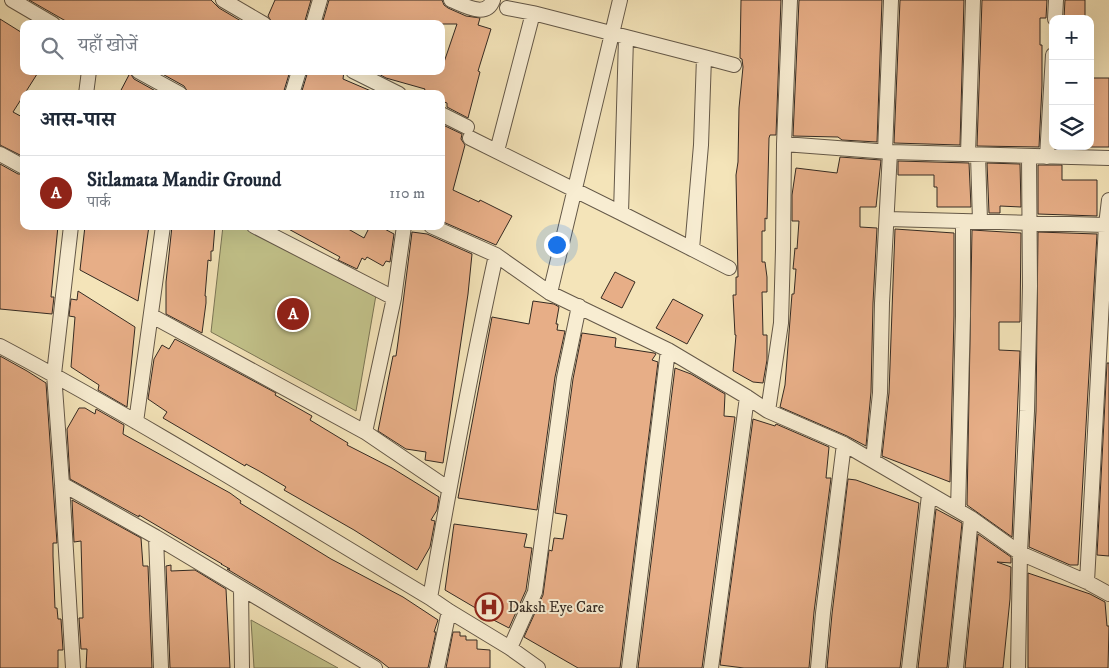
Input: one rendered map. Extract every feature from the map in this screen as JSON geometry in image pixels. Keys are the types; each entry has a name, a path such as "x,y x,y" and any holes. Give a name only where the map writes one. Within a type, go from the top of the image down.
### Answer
{"street":[{"path":"12,0 45,20"},
{"path":"223,0 257,20"},
{"path":"314,20 320,0"},
{"path":"451,0 478,10 486,9 492,0"},
{"path":"550,293 620,0"},
{"path":"768,411 781,323 784,249 784,144 790,0"},
{"path":"872,460 880,393 882,303 887,219 891,0"},
{"path":"973,0 973,155 980,222"},
{"path":"1055,15 1056,0"},
{"path":"507,8 734,65"},
{"path":"497,152 533,13"},
{"path":"621,212 626,38"},
{"path":"692,249 701,145 704,57"},
{"path":"1047,157 1053,60"},
{"path":"87,90 88,75"},
{"path":"145,75 173,90"},
{"path":"293,90 298,75"},
{"path":"361,75 392,90"},
{"path":"445,117 497,152 621,212 729,268"},
{"path":"784,144 888,152 1109,158"},
{"path":"0,154 20,165"},
{"path":"1018,668 1020,553 1027,411 1030,286 1029,156"},
{"path":"1087,582 1106,225 1109,200"},
{"path":"887,219 1106,225"},
{"path":"958,510 963,325 963,221"},
{"path":"71,230 54,374 73,668"},
{"path":"136,422 163,230"},
{"path":"262,230 394,298"},
{"path":"365,432 394,298 403,230"},
{"path":"440,230 496,256 550,293 668,350 768,411 844,444 971,518 1020,553 1087,582 1109,594"},
{"path":"430,598 472,364 496,256"},
{"path":"510,648 535,592 564,378 579,306"},
{"path":"152,316 365,432 449,488"},
{"path":"0,346 54,374 136,422 430,598 510,648 533,666"},
{"path":"629,668 668,350"},
{"path":"711,668 747,397"},
{"path":"818,668 844,444"},
{"path":"62,484 156,537 375,668"},
{"path":"909,668 929,495"},
{"path":"956,668 971,518"},
{"path":"156,537 161,668"},
{"path":"241,588 242,668"},
{"path":"437,668 449,611"}],"green space":[{"path":"223,230 252,230 376,295 356,411 211,332"},
{"path":"251,620 338,668 254,668"}],"building":[{"path":"29,0 211,0 219,8 239,20 64,20"},
{"path":"275,0 311,0 305,20 270,20 268,16"},
{"path":"329,0 442,0 448,8 466,16 480,18 478,25 491,29 478,71 480,72 468,118 447,107 445,90 425,90 381,75 445,75 445,59 457,24 445,24 445,20 323,20"},
{"path":"741,0 781,0 776,135 770,135 769,138 767,219 765,218 765,231 762,231 762,262 765,262 767,277 767,292 762,292 763,335 767,335 767,360 763,383 753,382 733,371 736,335 733,295 736,295 736,277 738,277 736,175 743,67 742,59 740,58"},
{"path":"799,0 882,0 877,142 842,140 838,137 793,136"},
{"path":"900,0 964,0 960,145 894,143"},
{"path":"982,0 1047,0 1046,18 1040,18 1042,86 1039,147 977,146"},
{"path":"1065,0 1085,0 1085,15 1064,15"},
{"path":"0,19 20,32 20,75 36,75 27,90 20,90 20,101 13,112 20,116 20,155 0,145"},
{"path":"129,75 131,75 134,79 154,90 121,90"},
{"path":"164,75 289,75 284,90 186,90 184,86"},
{"path":"307,75 344,75 343,79 369,90 302,90"},
{"path":"1094,78 1109,78 1109,147 1094,147"},
{"path":"445,126 462,134 461,139 465,145 453,190 479,202 480,200 512,216 496,245 445,223"},
{"path":"840,157 881,160 876,207 860,207 860,227 877,228 871,392 866,446 780,407 785,385 792,294 794,294 796,269 793,269 799,221 792,221 792,195 796,168 837,173"},
{"path":"898,161 969,163 971,207 937,207 937,187 934,187 934,175 898,175"},
{"path":"987,163 1020,164 1021,207 1000,206 1000,213 989,213"},
{"path":"0,164 20,174 20,230 58,230 51,297 54,297 52,314 0,309"},
{"path":"1038,165 1062,165 1062,180 1097,180 1097,216 1038,214"},
{"path":"895,229 954,233 950,482 882,456 889,393"},
{"path":"85,230 148,230 138,301 80,270"},
{"path":"172,230 215,230 211,261 208,260 206,303 202,333 166,314 166,282"},
{"path":"290,230 350,230 364,238 368,230 386,230 394,234 390,262 386,261 383,266 367,257 365,260 362,258 357,269 338,260 340,257"},
{"path":"972,230 1021,233 1020,322 999,322 999,350 1020,351 1012,537 967,505"},
{"path":"412,232 427,234 472,254 468,294 443,463 425,460 426,452 406,449 378,431 393,356 396,356"},
{"path":"1038,232 1097,234 1078,565 1070,565 1029,547 1036,411"},
{"path":"615,272 635,282 622,308 601,298"},
{"path":"78,291 135,327 127,407 98,390 99,385 71,367 75,317 69,316 71,299 77,300"},
{"path":"673,299 703,315 687,344 656,328"},
{"path":"533,301 554,304 559,307 556,324 558,324 557,330 565,331 555,377 537,510 458,498 492,317 529,324"},
{"path":"582,333 616,338 615,347 654,353 656,354 652,360 658,362 620,668 578,668 524,637 543,595 549,550 552,551 554,538 563,539 567,515 555,513 573,379"},
{"path":"175,339 276,393 275,395 312,416 310,420 348,443 347,445 392,468 439,497 437,510 431,520 435,521 430,547 417,570 354,530 284,490 286,487 246,464 245,466 163,418 167,412 148,399 154,359 162,345 169,349"},
{"path":"0,356 46,383 57,543 53,543 55,608 57,608 58,619 61,619 63,650 58,650 58,668 0,668"},
{"path":"1107,363 1109,363 1109,556 1097,555"},
{"path":"675,368 691,374 725,394 724,416 735,417 702,668 638,668"},
{"path":"79,408 85,408 95,414 96,409 124,425 123,434 230,493 241,501 240,503 331,559 403,597 438,620 428,668 389,668 379,660 227,569 230,569 222,564 139,515 139,517 70,479 67,429"},
{"path":"753,419 775,426 776,424 829,447 826,478 831,478 809,668 744,668 720,665"},
{"path":"848,479 856,480 919,503 900,668 827,668"},
{"path":"72,500 141,538 143,566 148,566 152,668 86,668 87,649 81,649 79,618 83,618 81,541 74,542"},
{"path":"936,509 962,523 947,668 918,668"},
{"path":"454,524 527,534 524,547 532,548 526,590 509,628 478,612 479,610 445,590"},
{"path":"978,534 1011,557 1011,563 997,562 1011,567 1010,599 1003,668 965,668"},
{"path":"171,565 171,571 195,570 226,589 230,668 170,668 166,566"},
{"path":"1028,573 1090,594 1105,602 1107,626 1109,626 1108,668 1028,668"},
{"path":"453,632 460,632 460,636 466,636 466,640 477,640 477,649 490,650 490,668 446,668"}],"place":[{"name":"Sitlamata Mandir Ground","path":"293,314"},
{"name":"Daksh Eye Care","path":"489,607"}]}
